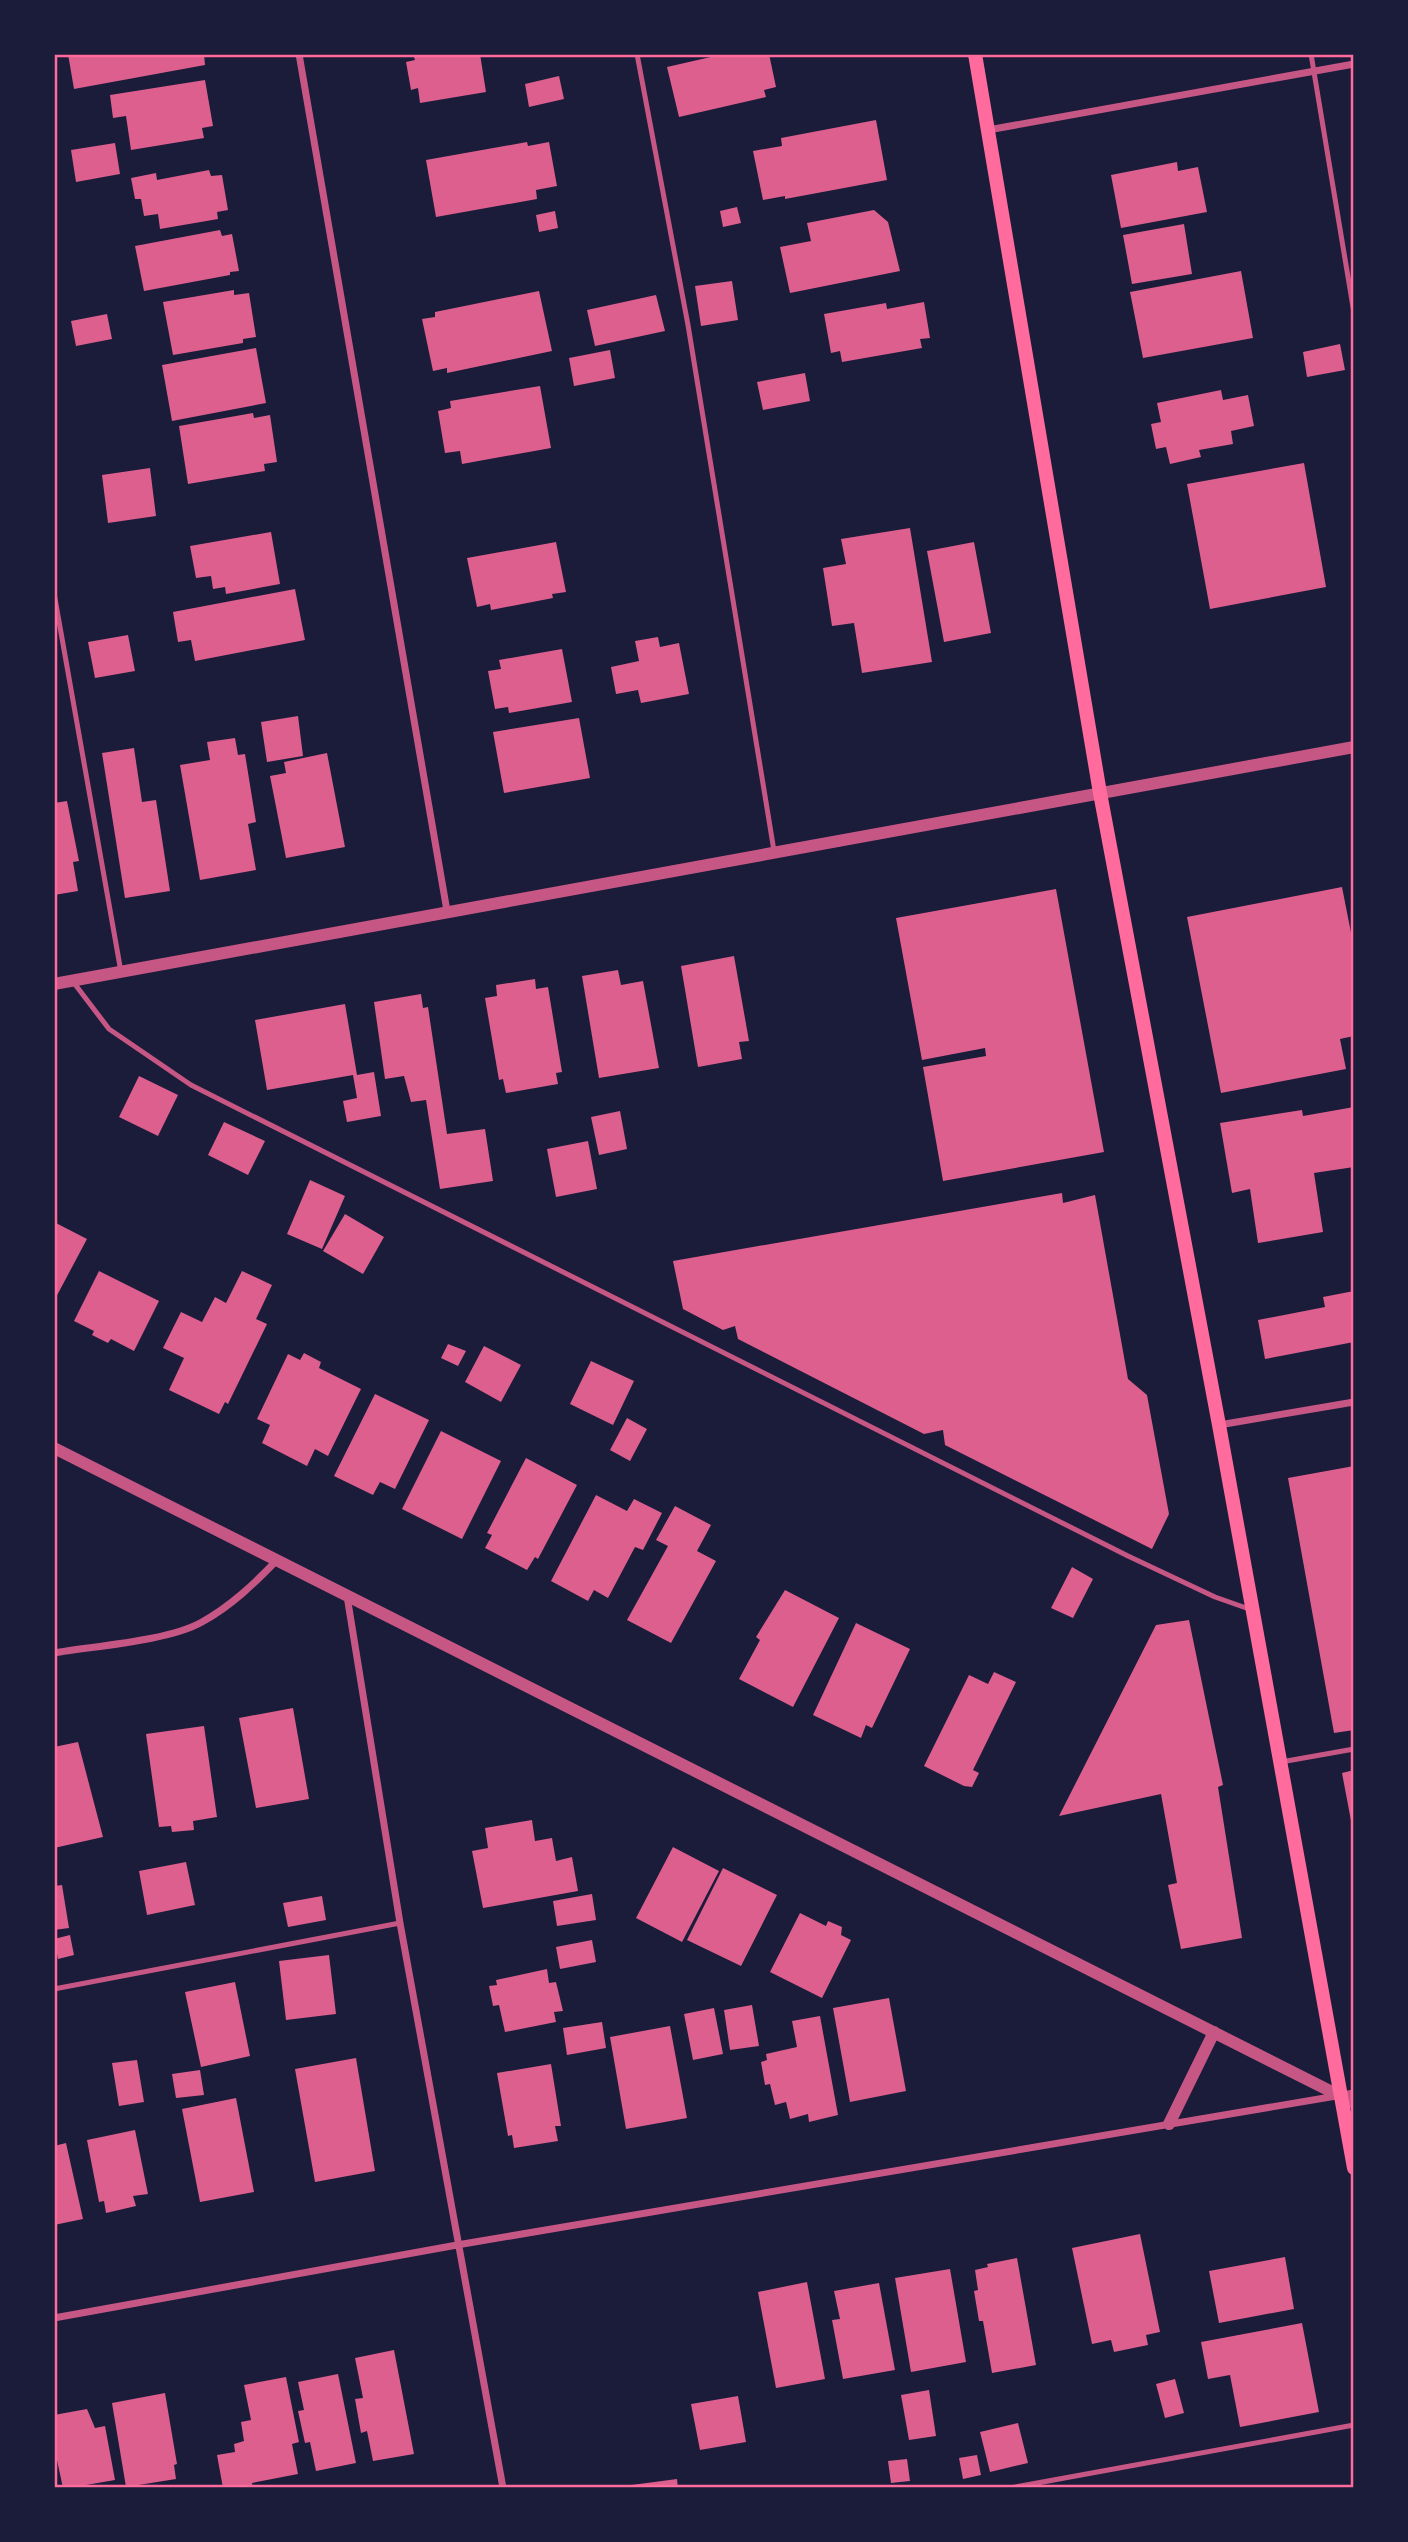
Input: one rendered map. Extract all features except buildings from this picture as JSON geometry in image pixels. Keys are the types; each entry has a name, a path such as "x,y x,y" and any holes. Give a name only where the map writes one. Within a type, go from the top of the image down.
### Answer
{"main road":[{"path":"975,54 1100,793 1220,1425 1279,1763 1347,2094 1354,2168"}],"street":[{"path":"299,54 447,911"},
{"path":"988,130 1354,64"},
{"path":"54,984 1354,747"},
{"path":"1220,1425 1354,1402"},
{"path":"54,1448 1214,2032 1347,2094 1354,2103"},
{"path":"54,1653 163,1634 200,1624 248,1590 277,1560"},
{"path":"347,1596 400,1923 503,2488"},
{"path":"1169,2124 1214,2032"},
{"path":"54,2319 457,2245 1347,2094"}],"lane":[{"path":"637,54 688,325 774,853"},
{"path":"1311,54 1354,313"},
{"path":"54,593 121,972"},
{"path":"72,981 109,1029 191,1086 553,1264 1128,1556 1215,1597 1252,1610"},
{"path":"1279,1763 1354,1749"},
{"path":"54,1989 400,1923"},
{"path":"1010,2488 1354,2425"}]}
